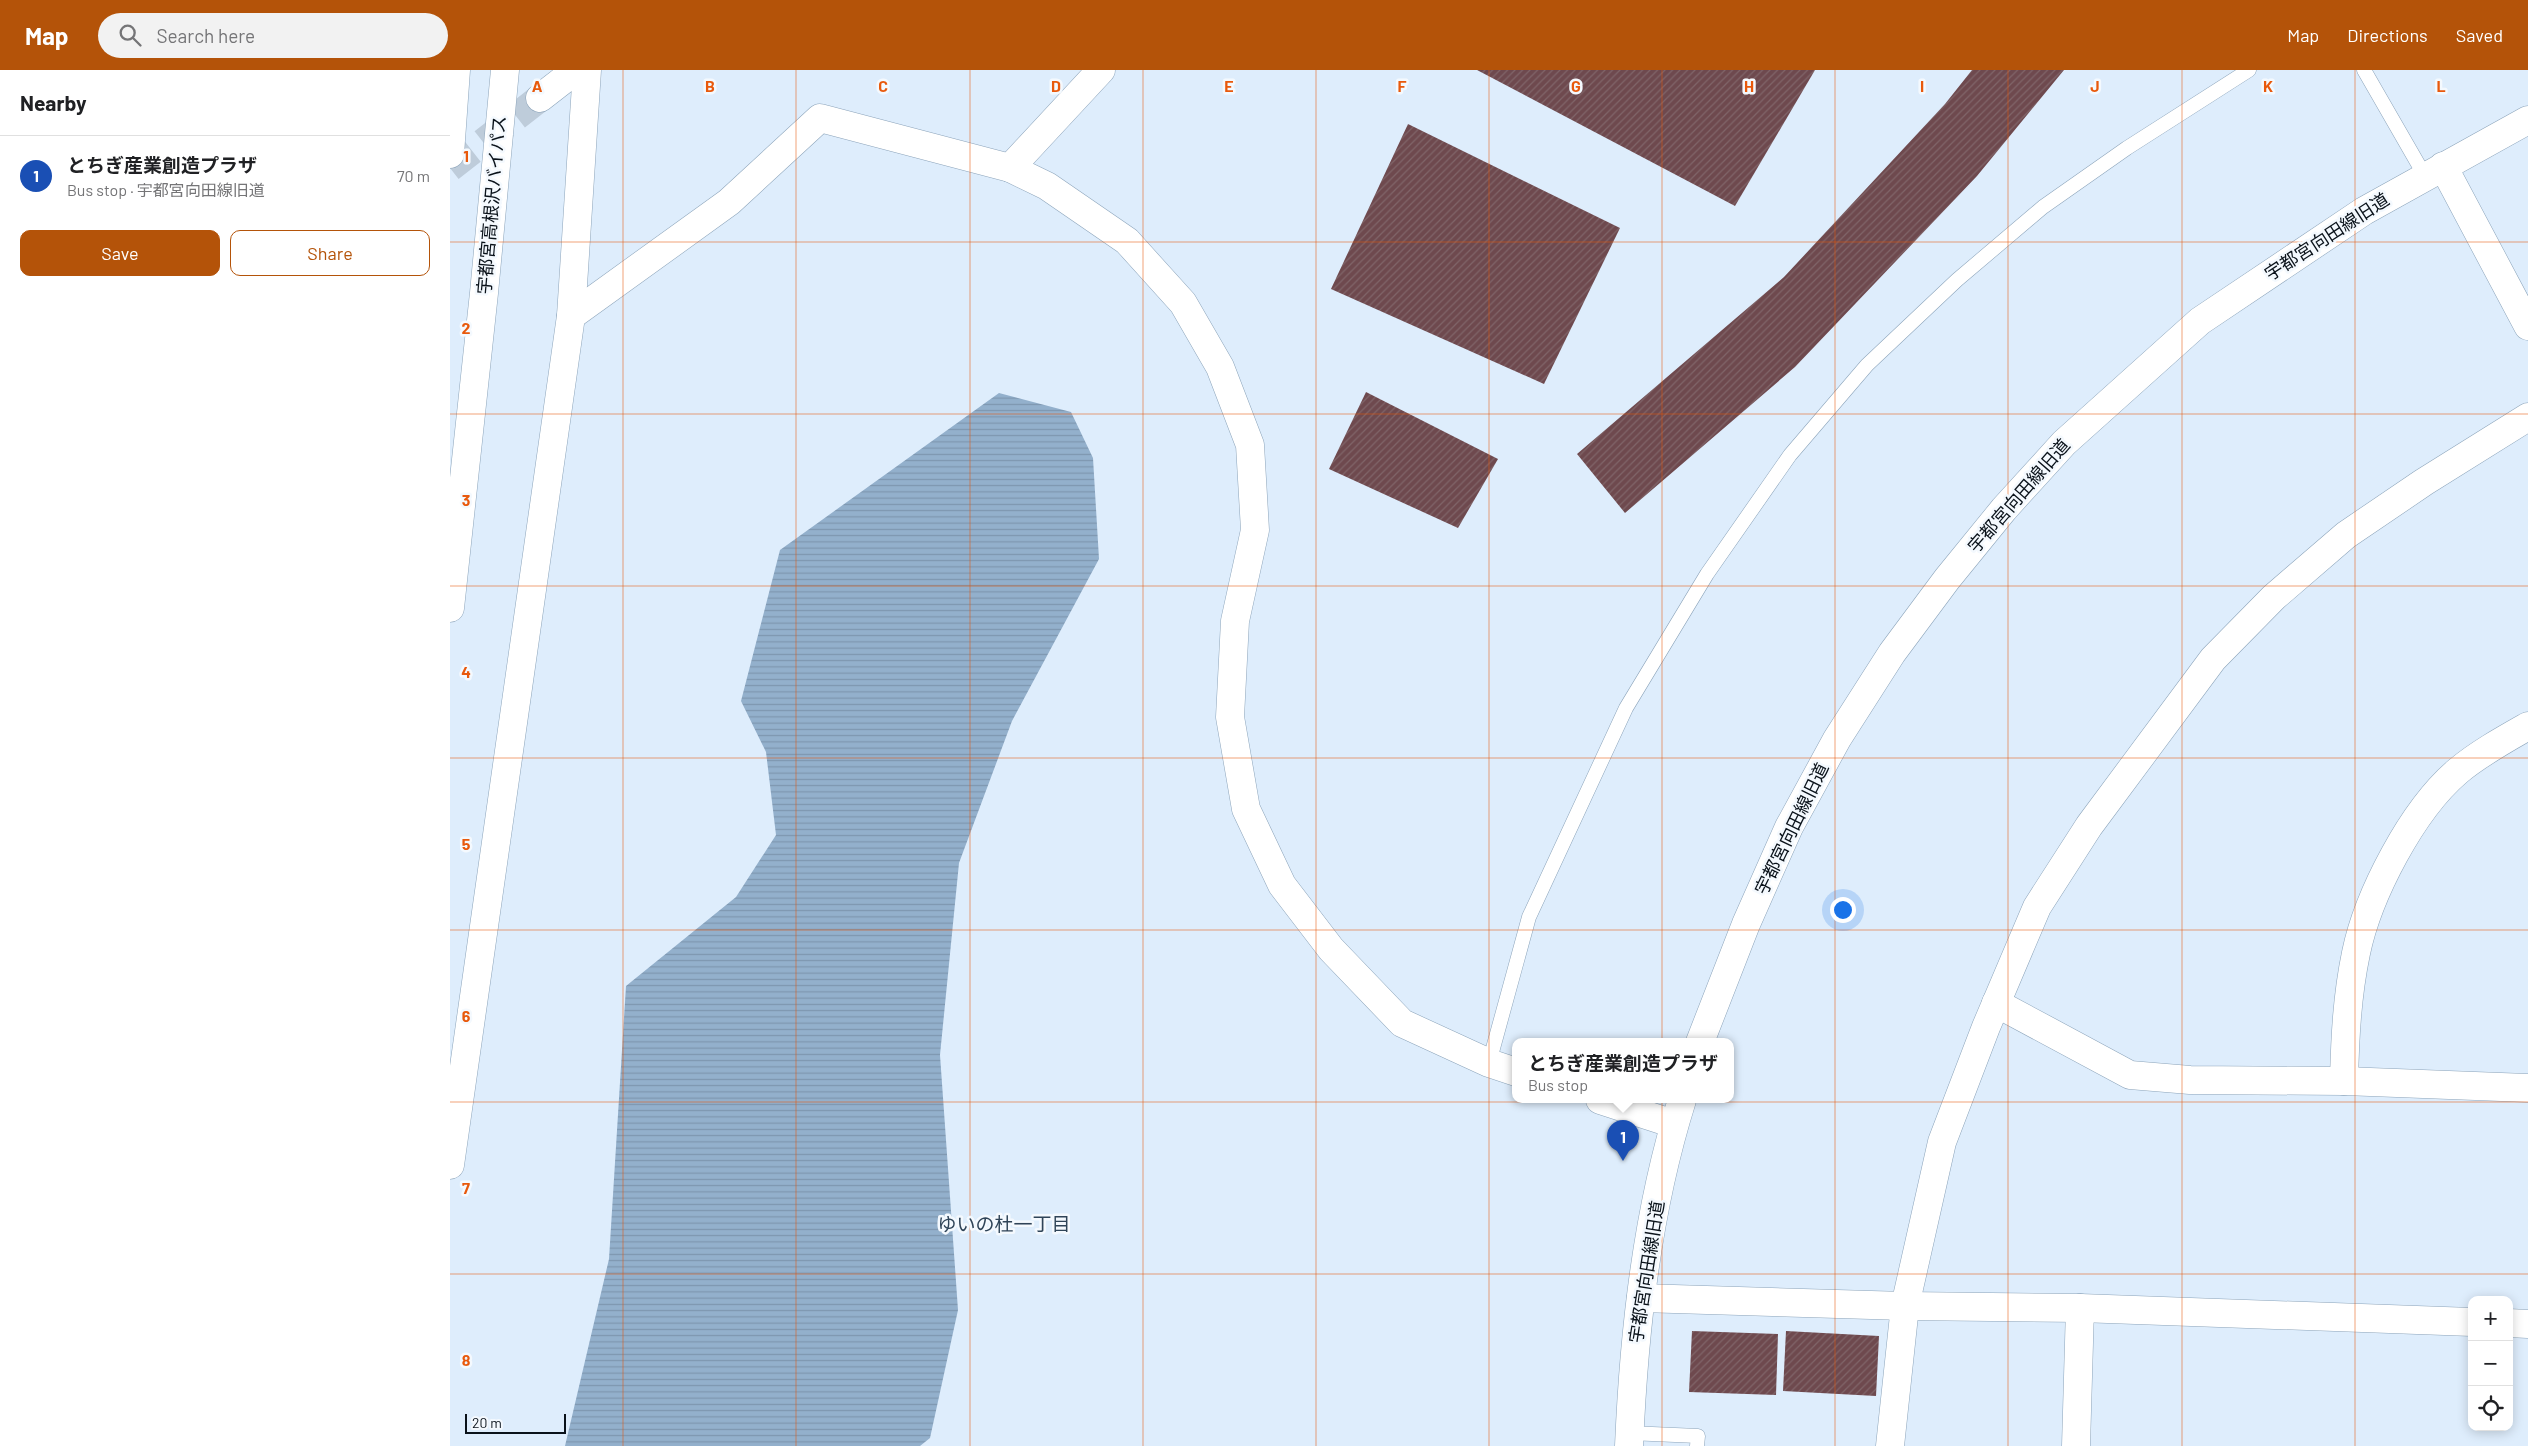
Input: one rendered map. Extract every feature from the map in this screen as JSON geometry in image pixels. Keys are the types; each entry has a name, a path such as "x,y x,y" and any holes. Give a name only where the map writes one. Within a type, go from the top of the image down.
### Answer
{"main road":[{"path":"450,154 456,70"},
{"name":"宇都宮高根沢バイパス","path":"450,608 484,293 505,70"},
{"path":"540,98 576,70"},
{"path":"450,1165 571,316 587,70"},
{"path":"1010,168 1101,70"},
{"path":"571,316 729,202 820,118 1010,168 1047,186 1127,241 1183,303 1220,367 1250,445 1256,530 1234,621 1230,717 1246,809 1282,885 1331,949 1402,1022 1489,1063 1512,1071"},
{"name":"宇都宮向田線旧道","path":"1702,1038 1746,924 1786,836 1837,739 1892,653 1948,579 2004,510 2064,443 2200,321 2364,212 2434,171 2528,120"},
{"path":"2434,171 2528,326"},
{"path":"1890,1446 1905,1306 1942,1142 1996,1003 2037,907 2090,826 2213,659 2274,597 2346,535 2424,482 2528,417"},
{"path":"2344,1081 2345,1021 2356,952 2378,888 2400,842 2432,797 2458,771 2528,726"},
{"path":"1996,1003 2130,1075 2190,1080 2344,1081 2528,1088"},
{"path":"1620,1103 1678,1112"},
{"name":"宇都宮向田線旧道","path":"1629,1440 1634,1362 1641,1298 1655,1212 1678,1112"},
{"path":"1641,1298 1905,1306 2080,1308 2468,1322"},
{"path":"2076,1446 2080,1308"},
{"path":"2513,1323 2528,1324"}],"lane":[{"path":"1489,1063 1529,917 1626,708 1707,574 1790,455 1867,365 1958,280 2043,207 2127,148 2249,70"},
{"path":"2364,70 2434,171"},
{"path":"1629,1440 1698,1436 1697,1446"}],"water":[{"path":"999,393 1071,412 1093,458 1099,559 1012,721 959,863 940,1055 958,1310 930,1438 920,1446 565,1446 609,1259 626,986 736,897 776,835 766,752 741,701 780,550"}],"building":[{"path":"1477,70 1815,70 1735,206"},
{"path":"1972,70 2064,70 1977,176 1795,367 1625,513 1577,454 1784,277 1945,104"},
{"path":"1408,124 1620,228 1544,384 1331,289"},
{"path":"1366,392 1498,459 1458,528 1329,469"},
{"path":"1692,1331 1778,1334 1776,1395 1689,1392"},
{"path":"1786,1331 1879,1336 1876,1396 1783,1391"}],"tunnel":[{"path":"450,168 540,98"}],"place":[{"name":"とちぎ産業創造プラザ","path":"1623,1161"}],"district":[{"name":"ゆいの杜一丁目","path":"1004,1224"}]}
